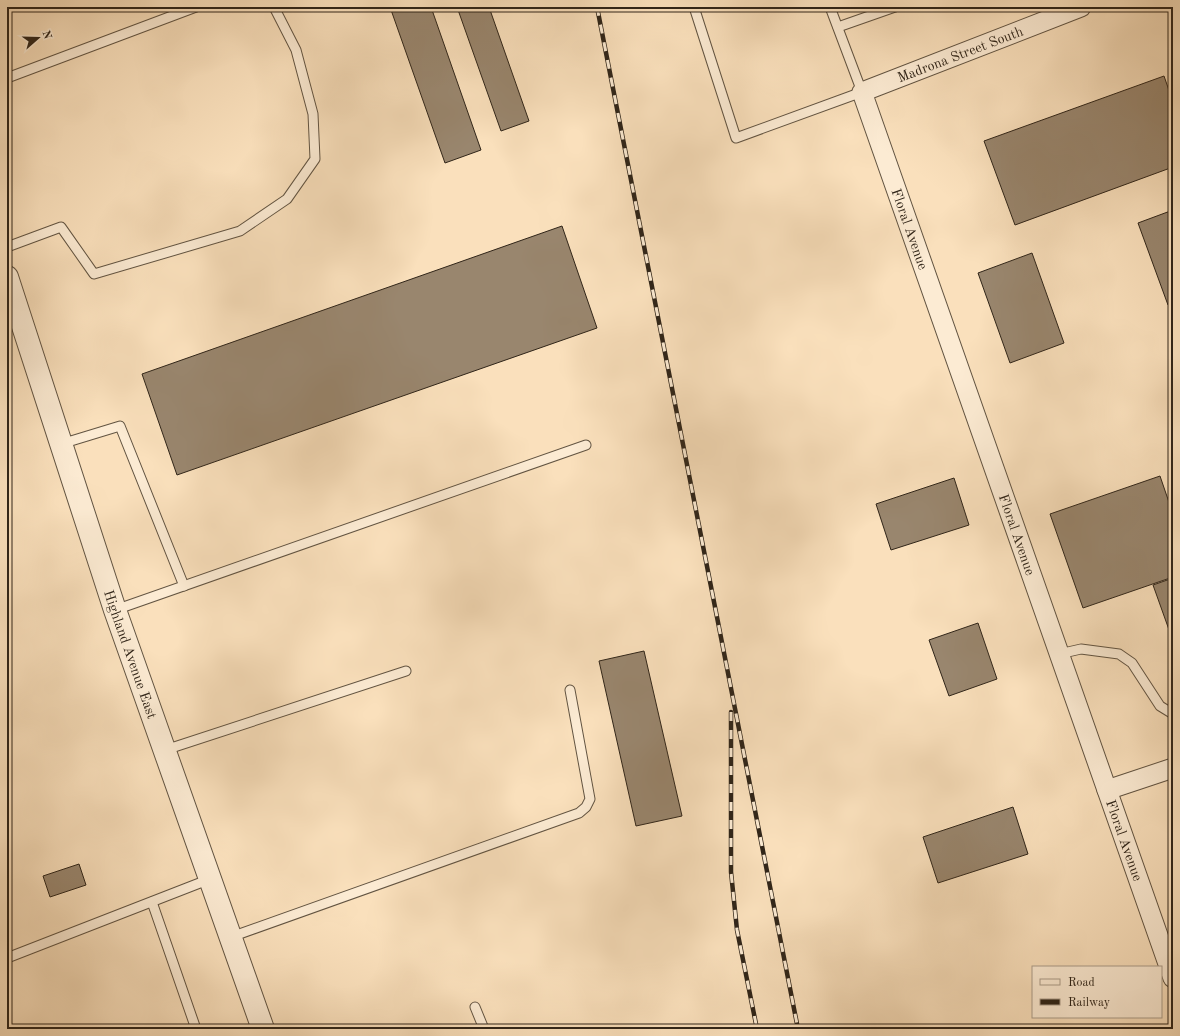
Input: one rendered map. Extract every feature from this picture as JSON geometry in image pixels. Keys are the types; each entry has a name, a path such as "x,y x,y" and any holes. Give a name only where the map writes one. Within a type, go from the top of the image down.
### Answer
{"street":[{"name":"Madrona Street South","path":"862,92 1081,7"},
{"name":"Floral Avenue","path":"862,92 1173,978"},
{"name":"Highland Avenue East","path":"7,277 115,610 263,1029"},
{"path":"1107,790 1173,768"}],"lane":[{"path":"7,78 196,7"},
{"path":"7,247 61,228 94,274 240,231 287,199 315,159 313,114 296,50 274,7"},
{"path":"694,7 736,138 862,92 830,7"},
{"path":"838,28 895,7"},
{"path":"61,444 120,426 184,586"},
{"path":"115,610 586,445"},
{"path":"1059,654 1081,649 1119,654 1132,663 1160,706 1173,714"},
{"path":"165,750 406,671"},
{"path":"231,937 578,813 586,807 590,799 570,690"},
{"path":"7,958 210,879"},
{"path":"152,902 196,1029"},
{"path":"475,1007 484,1029"}],"building":[{"path":"390,7 431,7 481,150 445,163"},
{"path":"457,7 489,7 529,121 501,131"},
{"path":"1164,76 1173,102 1173,167 1015,225 984,141"},
{"path":"1173,210 1173,304 1168,305 1138,223"},
{"path":"562,226 597,328 177,475 142,374"},
{"path":"1032,253 1064,343 1010,363 978,273"},
{"path":"1160,476 1173,514 1173,577 1083,608 1050,514"},
{"path":"954,478 969,525 891,550 876,504"},
{"path":"1173,578 1173,641 1153,585"},
{"path":"978,623 997,679 949,696 929,640"},
{"path":"644,651 682,816 636,826 599,661"},
{"path":"1013,807 1028,854 938,883 923,837"},
{"path":"79,864 86,885 50,897 43,876"}],"railway":[{"path":"597,7 798,1029"},
{"path":"731,712 731,872 737,930 757,1029"}]}
